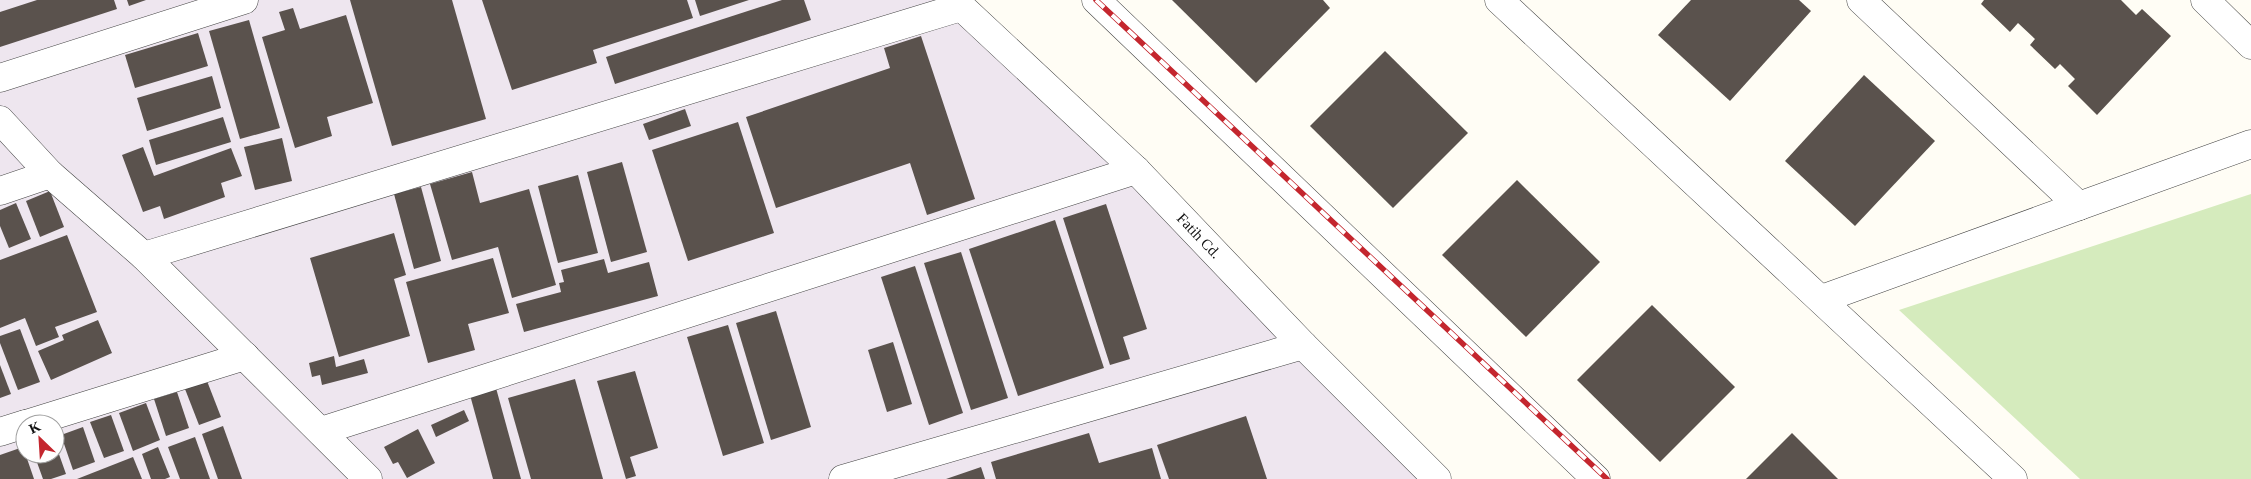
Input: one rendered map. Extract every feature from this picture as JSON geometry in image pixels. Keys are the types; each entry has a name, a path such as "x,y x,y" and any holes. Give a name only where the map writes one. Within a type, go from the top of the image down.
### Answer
{"street":[{"path":"0,78 244,0"},
{"path":"1096,0 1596,479"},
{"path":"1499,0 2013,479"},
{"path":"1861,0 2079,206"},
{"path":"2205,0 2251,45"},
{"path":"144,256 957,4"},
{"name":"Fatih Cd.","path":"957,4 1136,170 1303,346 1437,479"},
{"path":"0,120 50,174 144,256 368,479"},
{"path":"1822,299 2251,144"},
{"path":"321,431 1136,170"},
{"path":"0,191 50,174"},
{"path":"843,479 1303,346"},
{"path":"57,414 245,356"},
{"path":"0,432 15,427"}],"shaded area":[{"path":"0,0 954,0 1437,479 0,479"}],"green space":[{"path":"2251,194 2251,479 2080,479 1899,310"}],"building":[{"path":"37,0 114,0 117,9 0,47 0,12"},
{"path":"127,0 146,0 129,6"},
{"path":"350,0 452,0 486,119 392,146"},
{"path":"482,0 687,0 693,18 593,50 597,63 512,90"},
{"path":"695,0 749,0 700,16"},
{"path":"782,0 804,0 811,20 615,84 606,57"},
{"path":"1172,0 1323,0 1330,8 1256,83"},
{"path":"1691,0 1799,0 1811,11 1730,101 1658,35"},
{"path":"1984,0 2121,0 2136,15 2142,9 2171,36 2097,115 2068,86 2075,79 2060,64 2055,69 2030,45 2035,39 2018,23 2010,32 1981,4"},
{"path":"293,8 300,29 346,15 373,103 327,117 332,136 295,148 262,37 285,30 279,12"},
{"path":"249,20 280,128 240,139 209,31"},
{"path":"198,33 208,66 135,88 125,55"},
{"path":"921,36 975,199 927,215 910,163 776,208 746,117 890,68 884,48"},
{"path":"1385,51 1468,133 1393,208 1310,126"},
{"path":"1864,75 1935,141 1855,226 1785,161"},
{"path":"212,76 221,108 147,131 137,98"},
{"path":"685,109 691,126 649,140 643,124"},
{"path":"223,117 231,142 156,165 149,140"},
{"path":"738,122 774,233 688,261 652,150"},
{"path":"282,138 292,181 255,190 244,147"},
{"path":"143,147 154,176 231,148 242,176 221,183 225,197 164,219 160,206 143,212 122,155"},
{"path":"622,162 647,252 611,262 587,172"},
{"path":"472,172 480,203 529,189 556,285 512,298 498,247 452,260 430,184"},
{"path":"578,175 598,253 558,263 538,186"},
{"path":"1517,180 1600,262 1526,337 1442,255"},
{"path":"421,187 441,261 414,269 394,194"},
{"path":"50,191 64,227 40,237 26,201"},
{"path":"16,203 31,239 9,248 0,226 0,210"},
{"path":"1106,204 1147,329 1123,337 1130,359 1110,365 1063,218"},
{"path":"1055,220 1104,368 1018,396 969,249"},
{"path":"394,233 406,275 394,279 410,336 339,357 310,258"},
{"path":"67,235 97,312 55,327 59,337 36,346 25,318 0,328 0,260"},
{"path":"961,252 1008,398 971,410 924,263"},
{"path":"493,258 509,313 468,324 475,350 428,363 406,282"},
{"path":"604,259 608,273 649,262 658,296 524,332 516,304 561,292 559,283 564,282 561,270"},
{"path":"915,266 963,413 929,425 881,277"},
{"path":"1652,305 1735,387 1660,462 1577,380"},
{"path":"776,311 811,427 771,440 736,323"},
{"path":"98,320 112,353 51,380 38,351 64,340 62,335"},
{"path":"728,325 764,443 723,456 687,337"},
{"path":"20,329 40,382 18,390 0,343 0,336"},
{"path":"893,342 912,404 887,412 868,350"},
{"path":"334,356 336,367 364,359 368,373 322,385 320,375 312,377 309,363"},
{"path":"0,365 11,394 0,398"},
{"path":"635,371 658,448 630,457 636,476 626,479 597,381"},
{"path":"575,379 603,479 531,479 508,398"},
{"path":"207,381 221,417 199,425 185,389"},
{"path":"496,388 521,479 493,479 470,395"},
{"path":"177,392 189,428 166,436 154,399"},
{"path":"146,403 160,440 133,451 119,413"},
{"path":"464,410 469,421 436,437 431,425"},
{"path":"111,415 124,451 104,458 90,422"},
{"path":"1246,416 1267,479 1169,479 1157,445"},
{"path":"223,426 242,479 218,479 202,434"},
{"path":"83,427 95,462 73,470 65,447 65,434"},
{"path":"418,429 435,463 407,478 398,462 393,464 384,447"},
{"path":"1089,433 1099,463 1152,448 1161,479 996,479 991,462"},
{"path":"1792,433 1838,479 1746,479"},
{"path":"195,437 210,479 180,479 168,447"},
{"path":"158,447 170,477 151,479 142,454"},
{"path":"15,450 15,464 29,464 34,479 0,479 0,455"},
{"path":"133,457 142,479 77,479"},
{"path":"38,464 62,464 66,474 51,479 43,479"},
{"path":"981,467 985,479 946,479"}],"railway":[{"path":"1096,0 1607,479"}]}
